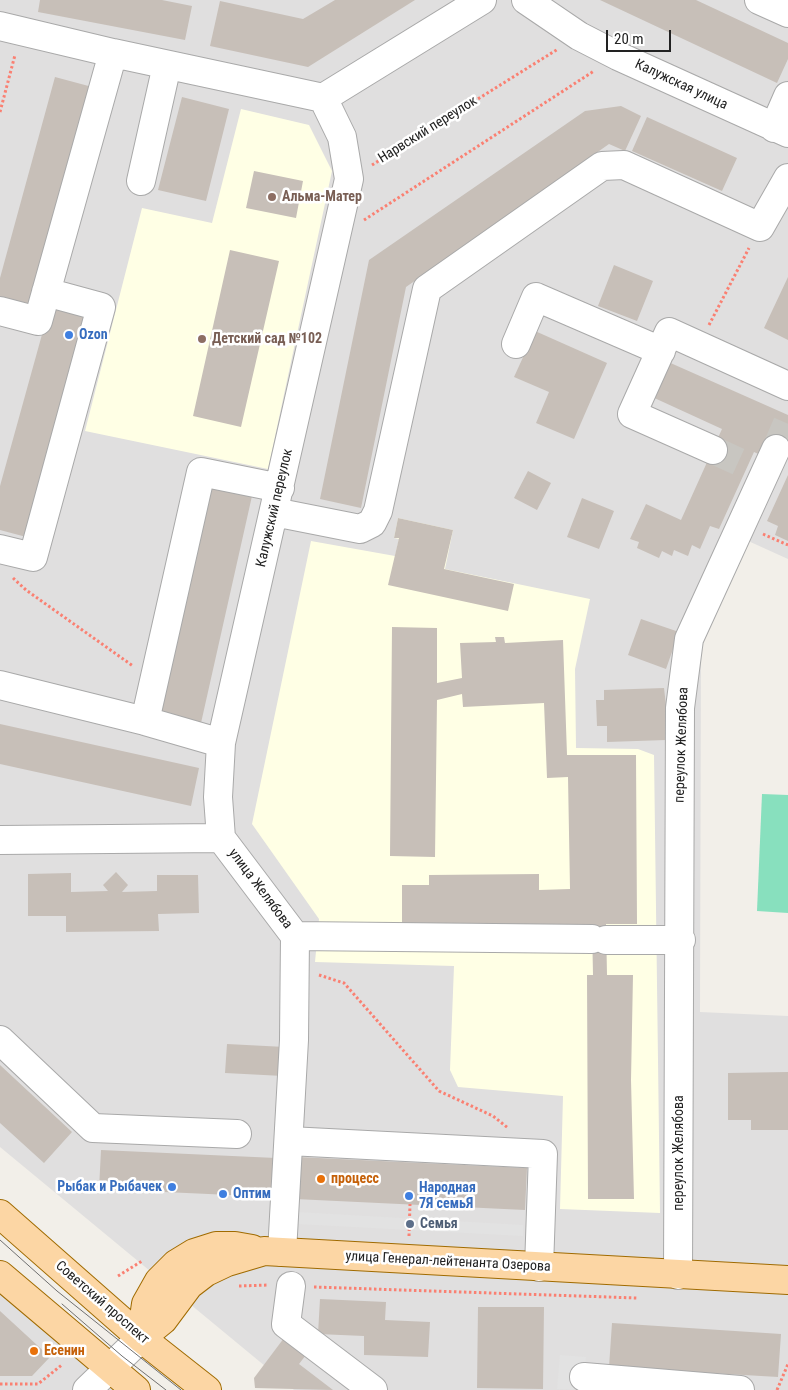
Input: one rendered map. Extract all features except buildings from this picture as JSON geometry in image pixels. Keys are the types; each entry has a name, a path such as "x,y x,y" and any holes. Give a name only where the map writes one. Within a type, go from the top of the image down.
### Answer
{"main road":[{"name":"Советский проспект","path":"0,1214 141,1338 207,1390"},
{"name":"улица Генерал-лейтенанта Озерова","path":"141,1338 146,1304 159,1280 176,1264 194,1253 216,1246 235,1246 273,1252 788,1280"},
{"path":"0,1275 136,1390"}],"street":[{"path":"0,26 113,53 323,98 482,0"},
{"name":"Калужская улица","path":"526,0 580,36 618,56 781,130"},
{"path":"759,0 788,13"},
{"path":"0,311 38,321 113,53"},
{"path":"141,181 167,65"},
{"path":"781,130 788,96"},
{"path":"323,98 342,137 349,179"},
{"path":"145,721 201,472 360,529 372,523 378,510 427,290 602,166 624,165 760,227 788,178"},
{"name":"Калужский переулок","path":"221,838 218,797 221,743 349,179"},
{"path":"3,560 33,557 101,307 46,292"},
{"path":"516,344 536,297 661,350"},
{"path":"713,450 632,414 669,332 788,386"},
{"name":"переулок Желябова","path":"678,1275 681,940 680,708 690,639 757,470 776,449"},
{"path":"0,685 145,721 221,743"},
{"name":"улица Желябова","path":"0,840 221,838 295,936 294,1040 289,1141 273,1252"},
{"path":"295,936 681,940"},
{"path":"0,1040 93,1128 237,1134"},
{"path":"289,1141 543,1154 539,1267"},
{"path":"291,1286 286,1324 372,1390"},
{"path":"87,1390 111,1369 141,1338"},
{"path":"584,1377 691,1388 740,1390"}],"path":[{"name":"Нарвский переулок","path":"349,179 580,36"},
{"path":"337,238 618,56"},
{"path":"698,345 760,227"},
{"path":"3,560 26,590 154,681"},
{"path":"294,967 344,982 439,1091 493,1116 543,1154"},
{"path":"409,1238 410,1204"},
{"path":"231,1286 291,1286 639,1298"},
{"path":"0,1384 38,1384 63,1364"},
{"path":"777,1390 788,1364"}],"shaded area":[{"path":"0,0 788,0 788,559 746,540 701,643 700,1012 788,1016 788,1390 294,1390 0,1147"},
{"name":"Детский сад №102","path":"241,109 309,125 332,171 268,469 85,431 142,208 212,223"},
{"path":"398,518 453,530 445,569 590,599 575,669 576,748 638,749 654,755 660,1213 560,1209 563,1096 458,1087 450,1070 454,966 315,962 319,919 252,824 311,541 395,556 399,539 394,538"},
{"name":"Семья","path":"297,1212 523,1225 523,1236 297,1224"},
{"path":"0,1284 130,1390 0,1390"},
{"path":"560,1355 586,1357 583,1390 557,1389"}],"green space":[{"path":"762,794 788,795 788,913 757,911"}],"tunnel":[{"path":"776,449 788,421"},
{"path":"713,450 748,466"}],"tram line":[{"path":"0,1240 57,1291 181,1390"},
{"path":"62,1304 122,1356 166,1390"}],"place":[{"name":"Альма-Матер","path":"272,197"},
{"name":"Ozon","path":"69,335"},
{"name":"Детский сад №102","path":"202,339"},
{"name":"процесс","path":"321,1179"},
{"name":"Рыбак и Рыбачек","path":"172,1187"},
{"name":"Оптим","path":"223,1194"},
{"name":"Народная 7Я семьЯ","path":"409,1196"},
{"name":"Семья","path":"410,1224"},
{"name":"Есенин","path":"34,1351"}]}
